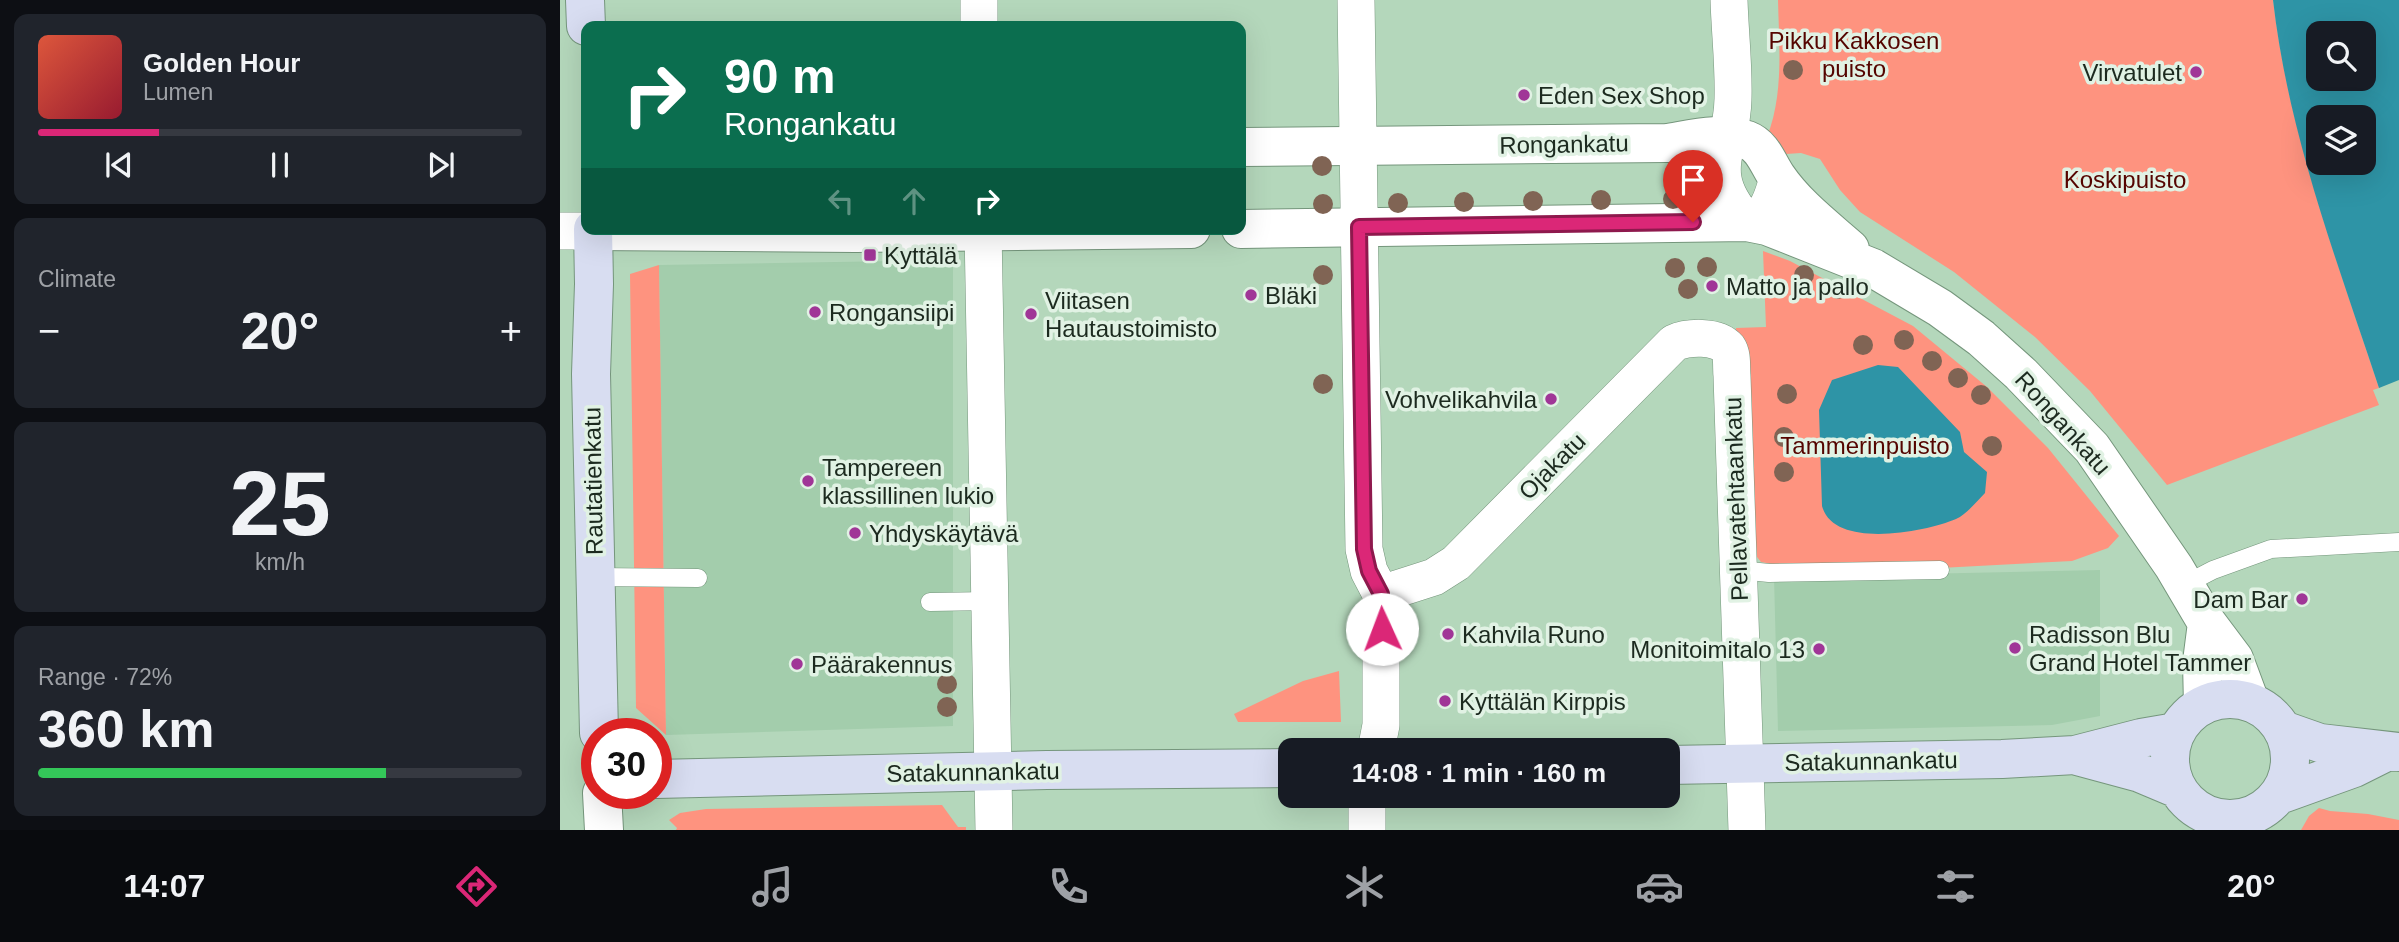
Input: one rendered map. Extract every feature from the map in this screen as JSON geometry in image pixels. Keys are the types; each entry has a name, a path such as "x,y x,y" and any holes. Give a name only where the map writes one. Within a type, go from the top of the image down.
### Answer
{"main road":[{"path":"585,0 586,21"},
{"name":"Rautatienkatu","path":"583,235 594,284 591,374 599,718"},
{"path":"2261,813 2287,780 2291,763 2283,730 2274,718 2250,702 2226,699 2203,705 2188,716 2176,732 2170,751 2171,771 2190,808 2222,819 2239,819 2261,813 2392,752"},
{"path":"2283,730 2320,743 2392,752"},
{"name":"Satakunnankatu","path":"1680,765 2075,755 2176,732"},
{"name":"Satakunnankatu","path":"2075,755 2140,773 2190,808"},
{"name":"Satakunnankatu","path":"672,779 1278,768"}],"street":[{"path":"979,0 979,21"},
{"path":"1356,0 1364,549 1369,571 1381,594 1381,725 1378,738"},
{"path":"1729,0 1733,101 1723,150 1723,180 1730,203 1747,222 1764,213 1778,179"},
{"name":"Rongankatu","path":"1246,147 1667,143 1729,126 1762,151 1778,179 1803,207 1873,268"},
{"name":"Rongankatu","path":"1246,229 1747,222 1768,226 1873,268 1940,308 1981,338 2059,412 2092,448 2186,584 2207,623 2234,659 2250,702"},
{"path":"983,235 994,830"},
{"name":"Ojakatu","path":"1381,594 1434,577 1456,563 1674,343 1682,340 1718,341"},
{"name":"Pellavatehtaankatu","path":"1718,341 1730,354 1747,830"},
{"path":"2203,705 2202,662 2207,623"},
{"path":"1367,808 1367,830"},
{"path":"602,809 604,830"}],"lane":[{"path":"2186,584 2213,570 2271,549 2399,542"},
{"path":"1739,570 1769,573 1940,570"},
{"path":"595,577 698,578"},
{"path":"930,602 990,601"}],"shaded area":[{"name":"Tampereen klassillinen lukio","path":"953,260 953,726 672,735 672,718 666,718 659,265"},
{"path":"2100,570 2100,716 2052,725 1778,731 1774,577"}],"green space":[{"name":"Koskipuisto","path":"1778,0 2273,0 2280,50 2306,162 2306,175 2310,175 2379,388 2373,390 2379,405 2167,485 2090,391 2035,337 1954,272 1860,212 1840,190 1820,159 1801,153 1786,154 1777,151 1767,137 1776,104"},
{"name":"Tammerinpuisto","path":"1763,251 1790,261 1913,326 1987,387 2048,448 2119,536 2108,548 2072,561 1940,568 1802,569 1761,562 1746,543 1736,328 1766,327"},
{"path":"659,265 666,718 647,718 636,708 630,274"},
{"path":"1339,671 1341,722 1238,722 1234,714 1303,681"},
{"path":"942,805 958,827 966,827 966,830 676,830 669,820 680,813 706,809"},
{"path":"2319,808 2399,820 2399,830 2301,830 2309,816"}],"water":[{"path":"2273,0 2399,0 2399,380 2379,388 2310,175 2376,175 2376,105 2306,105 2306,162 2290,99"},
{"path":"1878,365 1898,367 1960,432 1964,452 1987,472 1985,493 1956,519 1924,529 1882,534 1861,533 1830,520 1822,506 1819,410 1832,380"}],"place":[{"name":"Virvatulet","path":"2196,72"},
{"name":"Eden Sex Shop","path":"1524,95"},
{"name":"Kyttälä","path":"870,255"},
{"name":"Matto ja pallo","path":"1712,286"},
{"name":"Bläki","path":"1251,295"},
{"name":"Rongansiipi","path":"815,312"},
{"name":"Viitasen Hautaustoimisto","path":"1031,314"},
{"name":"Vohvelikahvila","path":"1551,399"},
{"name":"Tampereen klassillinen lukio","path":"808,481"},
{"name":"Yhdyskäytävä","path":"855,533"},
{"name":"Dam Bar","path":"2302,599"},
{"name":"Kahvila Runo","path":"1448,634"},
{"name":"Radisson Blu Grand Hotel Tammer","path":"2015,648"},
{"name":"Monitoimitalo 13","path":"1819,649"},
{"name":"Päärakennus","path":"797,664"},
{"name":"Kyttälän Kirppis","path":"1445,701"}],"route":[{"path":"1382,629 1381,594 1369,571 1364,549 1359,227 1693,222"}],"park label":[{"name":"Pikku Kakkosen puisto","path":"1854,54"}]}
